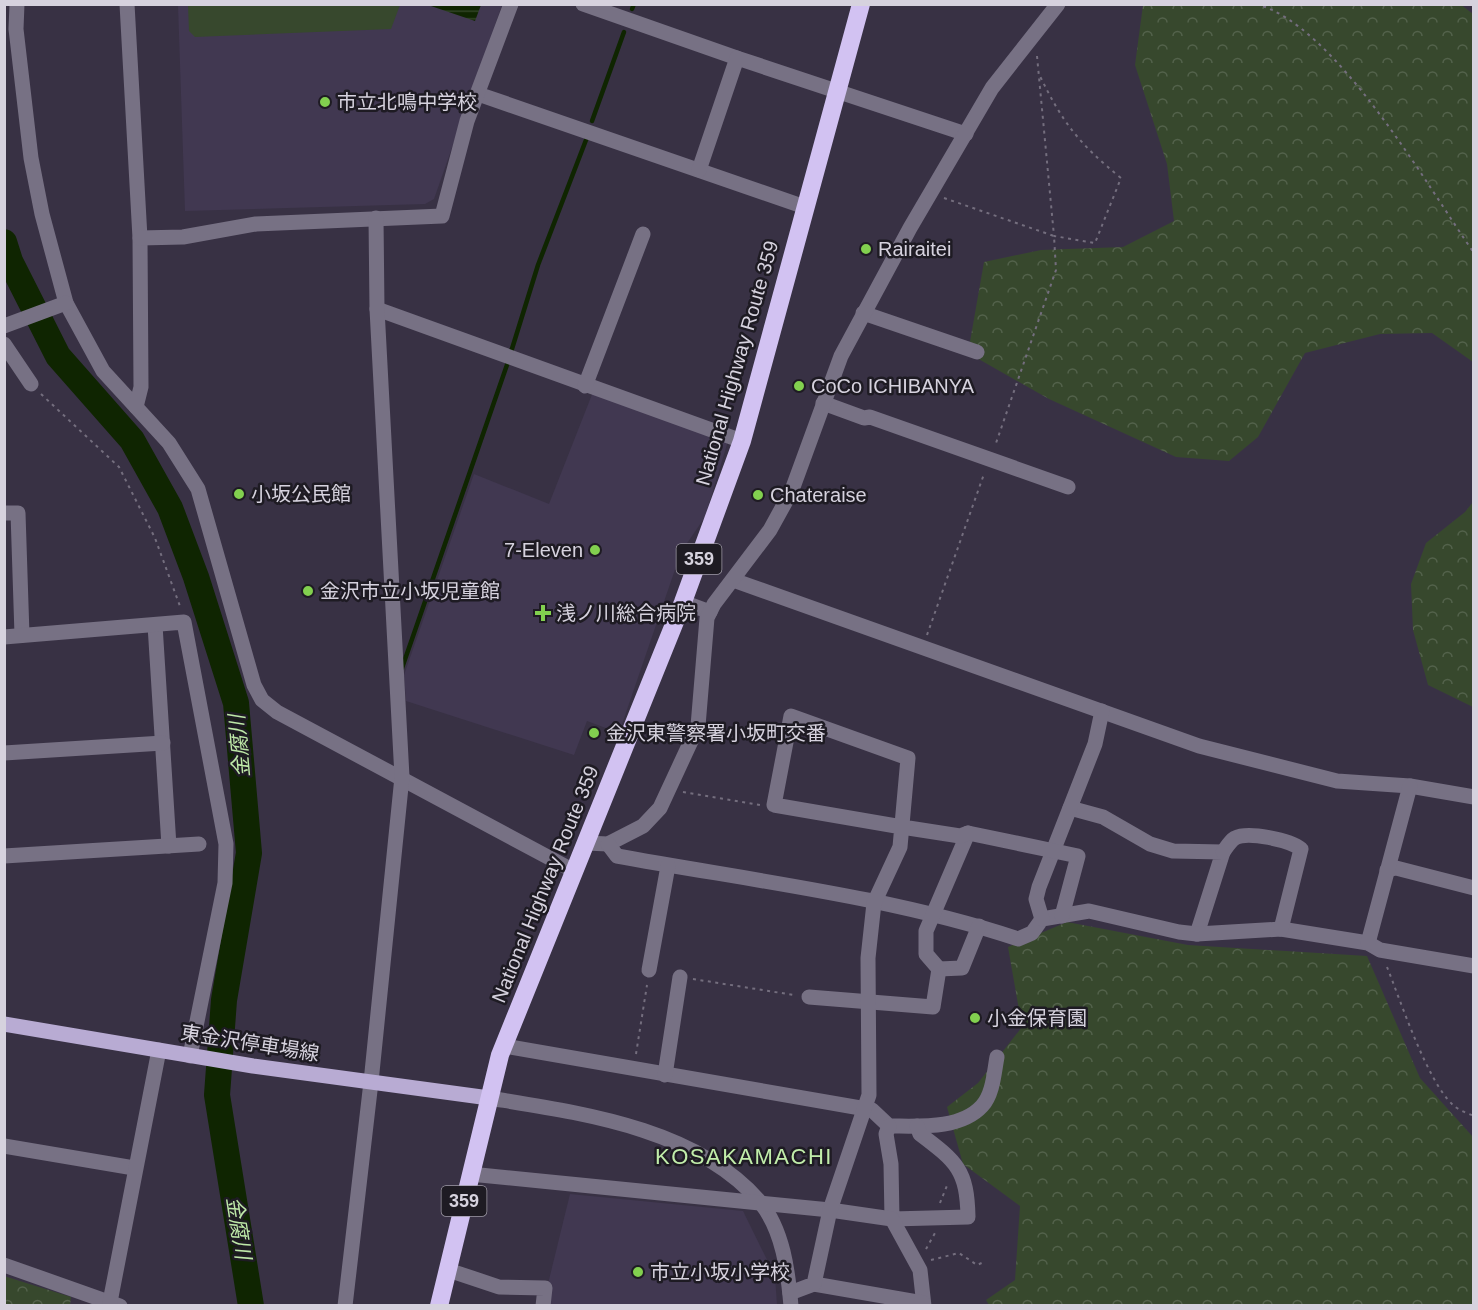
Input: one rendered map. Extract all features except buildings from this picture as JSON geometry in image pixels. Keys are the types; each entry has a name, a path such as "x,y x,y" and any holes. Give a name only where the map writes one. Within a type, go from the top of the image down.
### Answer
{"highway":[{"name":"National Highway Route 359","path":"439,1305 489,1098 504,1046 684,602 742,441 861,4"}],"main road":[{"name":"東金沢停車場線","path":"4,1024 253,1066 489,1098"}],"street":[{"path":"17,4 16,29 31,158 44,225 66,303 103,371 169,443 198,489 254,685 262,700 277,712 574,871"},
{"path":"127,4 140,238 141,387 136,407"},
{"path":"140,238 183,237 256,224 442,216 467,121 512,4"},
{"path":"583,4 966,134"},
{"path":"586,843 608,844 643,826 660,808 698,726 707,618 770,530 792,490 841,356 930,193 992,88 1058,4"},
{"path":"699,170 737,58"},
{"path":"478,94 805,207"},
{"path":"345,1305 371,1082 402,777 377,309 376,218"},
{"path":"585,386 643,234"},
{"path":"5,326 66,303"},
{"path":"377,309 742,441"},
{"path":"863,313 977,352"},
{"path":"4,344 31,384"},
{"path":"823,403 1068,487"},
{"path":"4,513 18,513 22,635"},
{"path":"733,580 1199,746 1337,782 1410,786 1473,797"},
{"path":"684,602 710,612"},
{"path":"4,637 184,622 226,844 225,883 195,1057"},
{"path":"156,625 169,846"},
{"path":"1042,920 1036,900 1095,744 1102,711"},
{"path":"489,1098 551,1108 638,1130 684,1145 720,1165 760,1203 776,1231 786,1264 790,1299 814,1284 830,1210 869,1095 868,958 874,903 900,847 902,827 908,758 791,716 774,805 902,827 960,836 968,833 1078,856 1062,916"},
{"path":"4,753 163,743"},
{"path":"1374,947 1388,870 1410,786"},
{"path":"1070,808 1103,817 1150,844 1173,851 1223,852"},
{"path":"809,997 933,1007 939,969 926,954 926,931 930,915 968,833"},
{"path":"1197,934 1223,852 1235,838 1248,835 1293,843 1301,849 1281,929"},
{"path":"4,856 199,844"},
{"path":"608,844 617,856 874,903 979,926 1018,939 1032,933 1042,920 1089,911 1197,934 1281,929 1473,966"},
{"path":"649,970 668,866"},
{"path":"1388,870 1396,868 1473,888"},
{"path":"939,969 962,968 979,926"},
{"path":"665,1075 680,977"},
{"path":"504,1046 872,1110 888,1126 916,1126 962,1119 982,1106 991,1087 997,1057"},
{"path":"4,1265 85,1300 115,1304 134,1168 159,1050"},
{"path":"814,1284 871,1300 924,1304 917,1264 892,1218 892,1180 886,1134 888,1126"},
{"path":"470,1174 892,1218 968,1217 967,1186 956,1165 920,1134 916,1126"},
{"path":"4,1146 134,1168"},
{"path":"448,1270 499,1287 545,1288 543,1305"}],"path":[{"path":"1256,4 1269,8 1297,24 1350,78 1373,105 1417,167 1473,253"},
{"path":"922,647 1056,270 1039,74 1032,39"},
{"path":"930,193 1054,236 1095,243 1120,178 1089,152 1069,130 1039,74"},
{"path":"31,384 119,467 155,538 174,586 184,622"},
{"path":"669,790 768,807 774,805"},
{"path":"1374,947 1422,1053 1443,1092 1454,1106 1473,1116"},
{"path":"634,1069 649,970"},
{"path":"680,977 809,997"},
{"path":"917,1264 939,1218 950,1176 959,1171"},
{"path":"917,1264 958,1253 977,1265 984,1262"}],"shaded area":[{"name":"市立北鳴中学校","path":"178,5 502,5 434,199 425,204 185,211"},
{"path":"428,5 481,5 475,21"},
{"name":"浅ノ川総合病院","path":"593,392 728,441 705,517 681,552 619,733 587,721 574,755 406,701 404,675 474,474 549,504"},
{"path":"570,1194 743,1211 775,1276 777,1305 546,1306 548,1284"}],"green space":[{"path":"188,4 400,5 391,29 195,37 189,31"},
{"path":"1460,4 1473,14 1473,362 1432,333 1380,334 1305,353 1258,437 1229,461 1176,457 1049,399 968,353 984,262 1041,250 1123,247 1174,221 1167,164 1135,65 1143,5"},
{"path":"1473,502 1473,707 1428,685 1413,630 1411,584 1426,543 1465,512"},
{"path":"1067,922 1188,945 1367,956 1420,1078 1473,1137 1473,1305 989,1305 986,1300 1015,1280 1020,1206 963,1164 947,1107 978,1083 1022,1027 1008,947"},
{"path":"4,1276 71,1297 70,1305 5,1305"}],"waterway":[{"path":"632,9 634,4"},
{"path":"592,121 624,32"},
{"path":"511,352 538,265 586,140"},
{"name":"金腐川","path":"4,242 10,261 58,356 132,440 170,508 196,577 236,703 249,853 224,1000 217,1095 251,1306"},
{"path":"402,668 508,362"}],"place":[{"name":"市立北鳴中学校","path":"325,102"},
{"name":"Rairaitei","path":"866,249"},
{"name":"CoCo ICHIBANYA","path":"799,386"},
{"name":"小坂公民館","path":"239,494"},
{"name":"Chateraise","path":"758,495"},
{"name":"7-Eleven","path":"595,550"},
{"name":"金沢市立小坂児童館","path":"308,591"},
{"name":"浅ノ川総合病院","path":"543,613"},
{"name":"金沢東警察署小坂町交番","path":"594,733"},
{"name":"小金保育園","path":"975,1018"},
{"name":"市立小坂小学校","path":"638,1272"}],"district":[{"name":"KOSAKAMACHI","path":"744,1156"}]}
